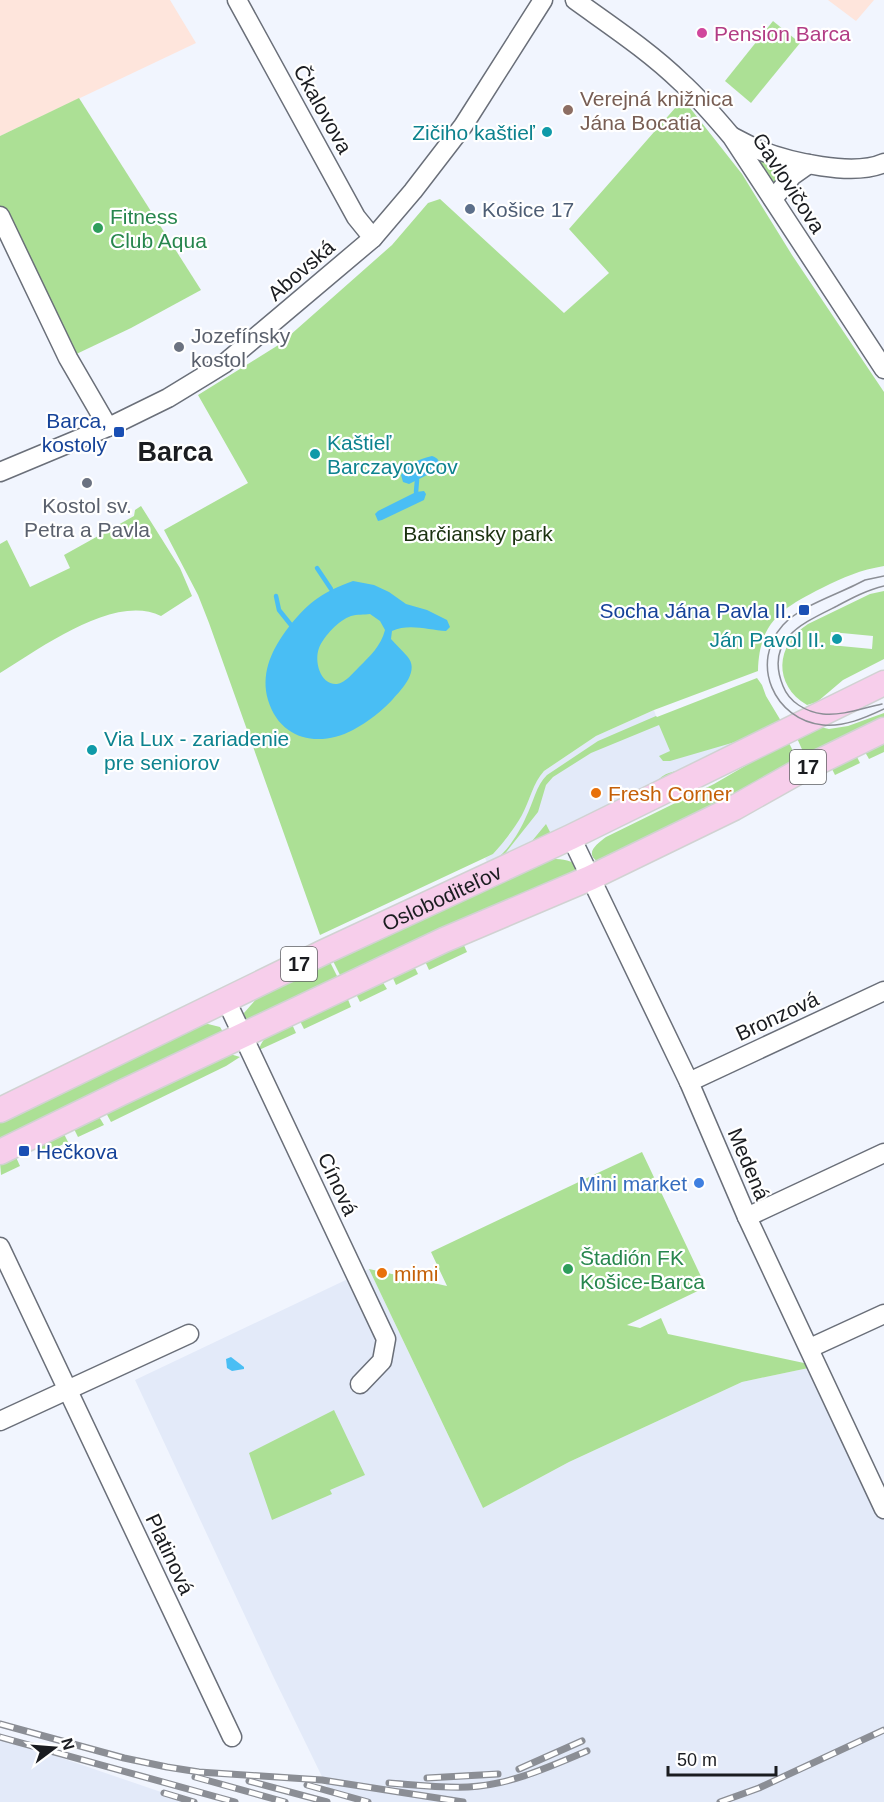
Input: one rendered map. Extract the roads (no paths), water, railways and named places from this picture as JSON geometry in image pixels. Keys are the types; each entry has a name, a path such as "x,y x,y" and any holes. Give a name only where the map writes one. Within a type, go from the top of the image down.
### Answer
{"main road":[{"name":"Osloboditeľov","path":"0,1110 884,684"},
{"name":"Osloboditeľov","path":"0,1152 444,939 590,878 734,808 798,772 884,730"}],"street":[{"name":"Čkalovova","path":"237,0 356,217 373,238"},
{"name":"Abovská","path":"0,472 108,427 168,398 225,363 373,238 458,134 543,0"},
{"name":"Gavlovičova","path":"575,0 680,81 732,137 884,369"},
{"path":"732,137 759,150 809,164 838,168 866,168 884,163"},
{"path":"773,199 792,176 809,164"},
{"path":"0,216 68,358 108,427"},
{"name":"Medená","path":"570,837 689,1082 747,1217 810,1348 878,1480 884,1509"},
{"name":"Bronzová","path":"689,1082 884,991"},
{"name":"Cínová","path":"226,1000 386,1339 382,1361 360,1384"},
{"path":"747,1217 884,1153"},
{"name":"Platinová","path":"0,1247 232,1737"},
{"path":"810,1348 884,1314"},
{"path":"0,1421 189,1334"}],"water":[{"path":"432,456 439,461 437,470 409,484 403,482 401,475 410,465"},
{"path":"424,491 426,494 424,500 378,521 375,514 378,511 416,492"},
{"path":"353,581 374,585 406,604 427,610 447,620 450,627 446,631 405,627 392,631 391,639 411,661 412,667 409,679 401,690 379,712 353,730 327,739 302,737 291,732 274,714 266,691 268,665 285,632 300,614 314,600","holes":["370,614 380,621 385,630 381,641 371,655 343,682 337,684 326,681 317,659 321,643 328,634 342,621 353,615"]},
{"path":"231,1357 244,1369 232,1371 227,1368 226,1359"}],"waterway":[{"path":"416,492 417,480"},
{"path":"317,568 331,589"},
{"path":"276,596 279,610 291,625"}],"tram line":[{"path":"884,576 865,580 798,613 783,625 773,640 768,656 768,672 772,687 780,701 791,713 806,721 823,725 839,725 862,719 884,709"},
{"path":"882,704 845,713 817,713 804,708 789,697 778,670 783,645 800,626 854,597 884,586"}],"railway":[{"path":"0,1724 124,1758 167,1767 199,1772 322,1780 463,1802"},
{"path":"720,1802 759,1788 884,1730"},
{"path":"0,1737 235,1802"},
{"path":"519,1769 582,1741"},
{"path":"389,1783 448,1787 484,1786 529,1774 587,1751"},
{"path":"427,1778 498,1774"},
{"path":"195,1777 285,1802"},
{"path":"249,1781 327,1802"},
{"path":"307,1785 368,1802"},
{"path":"164,1793 194,1802"}],"place":[{"name":"Pension Barca","path":"702,33"},
{"name":"Verejná knižnica Jána Bocatia","path":"568,110"},
{"name":"Zičiho kaštieľ","path":"547,132"},
{"name":"Košice 17","path":"470,209"},
{"name":"Fitness Club Aqua","path":"98,228"},
{"name":"Jozefínsky kostol","path":"179,347"},
{"name":"Barca, kostoly","path":"119,432"},
{"name":"Kaštieľ Barczayovcov","path":"315,454"},
{"name":"Kostol sv. Petra a Pavla","path":"87,483"},
{"name":"Socha Jána Pavla II.","path":"804,610"},
{"name":"Ján Pavol II.","path":"837,639"},
{"name":"Via Lux - zariadenie pre seniorov","path":"92,750"},
{"name":"Fresh Corner","path":"596,793"},
{"name":"Hečkova","path":"24,1151"},
{"name":"Mini market","path":"699,1183"},
{"name":"Štadión FK Košice-Barca","path":"568,1269"},
{"name":"mimi","path":"382,1273"}],"district":[{"name":"Barca","path":"175,452"}],"park label":[{"name":"Barčiansky park","path":"478,533"}]}
